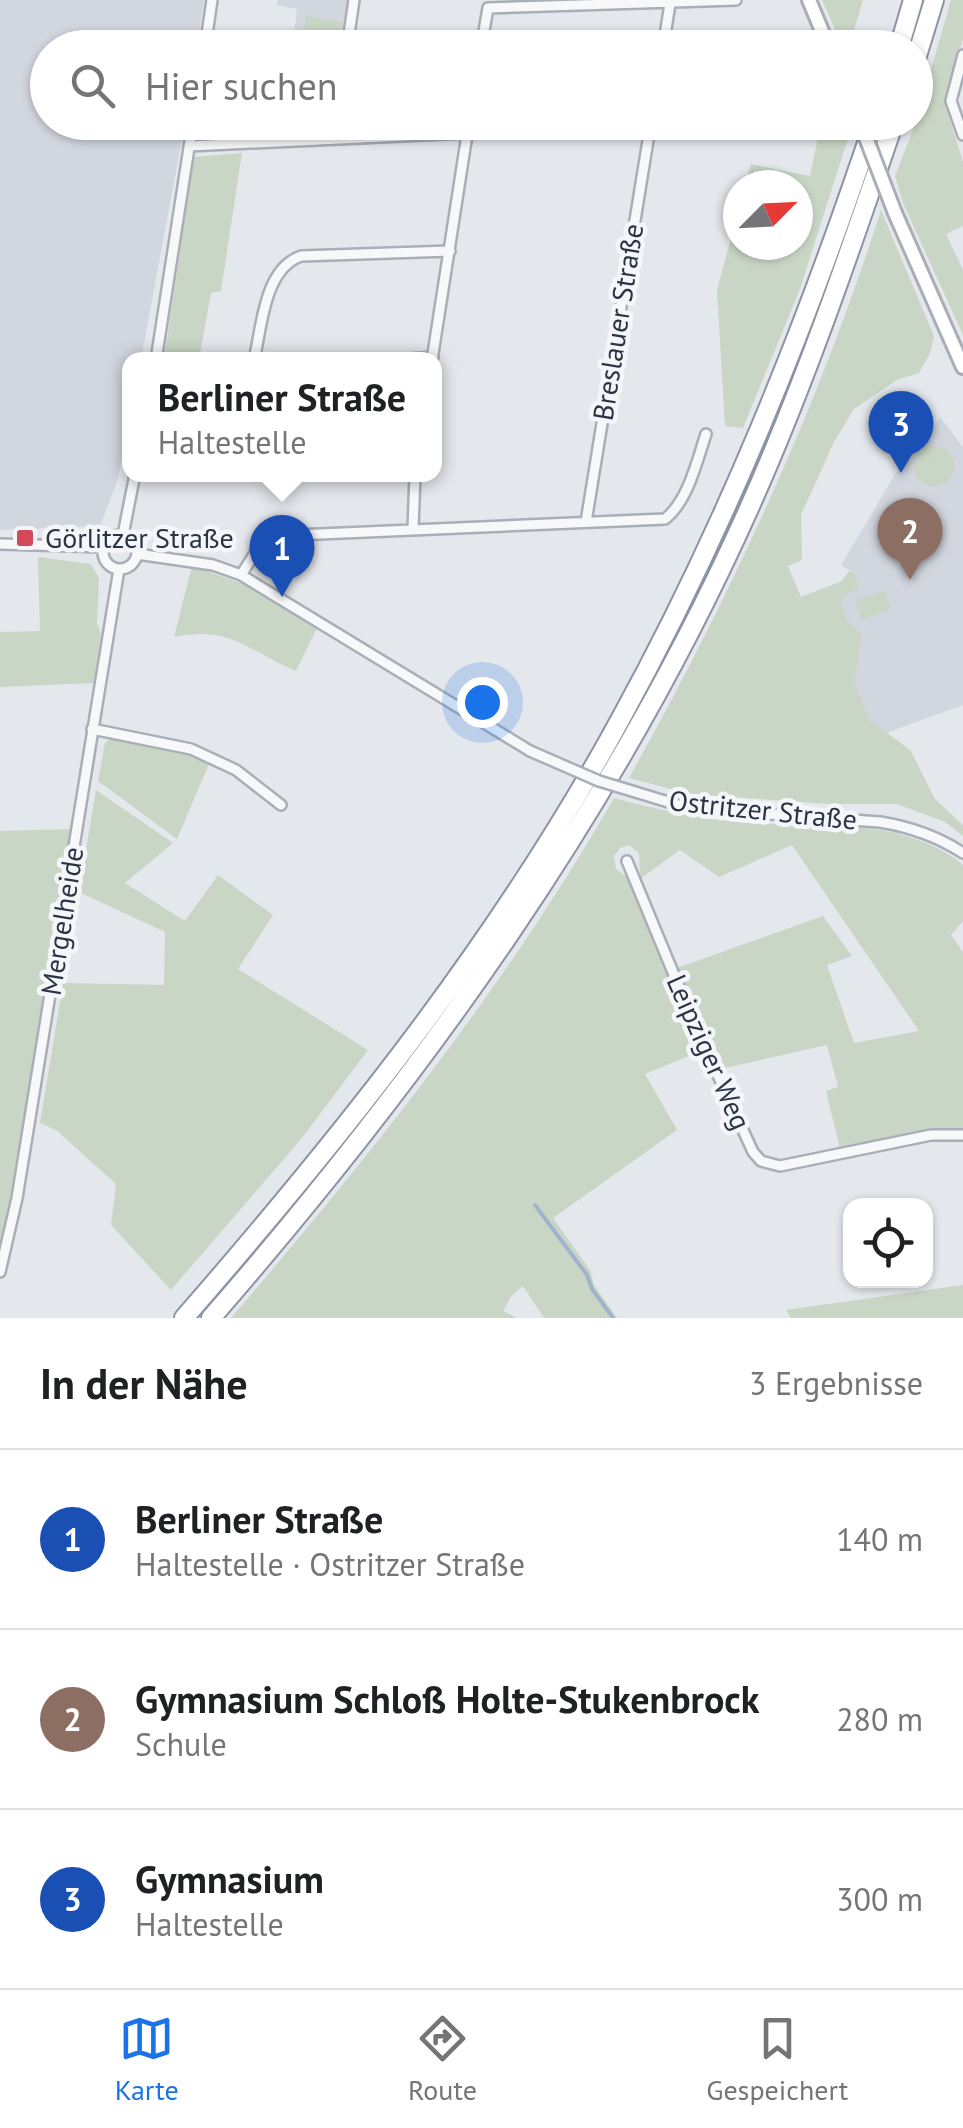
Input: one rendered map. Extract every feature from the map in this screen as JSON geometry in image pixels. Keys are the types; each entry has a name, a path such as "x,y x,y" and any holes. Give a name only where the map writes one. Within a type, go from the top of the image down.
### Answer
{"highway":[{"path":"904,30 913,0"},
{"path":"925,30 934,0"},
{"path":"184,1318 276,1214 385,1077 481,943 619,724 731,500 797,340 868,140"},
{"path":"211,1318 295,1222 400,1090 499,952 576,835 634,736 688,636 750,505 811,359 888,140"}],"street":[{"path":"208,30 212,0"},
{"path":"349,30 354,0"},
{"path":"484,30 488,8 736,0"},
{"path":"809,0 822,30"},
{"path":"666,30 670,4"},
{"path":"963,55 951,102 963,135"},
{"path":"157,352 191,140"},
{"path":"190,146 297,140"},
{"path":"433,352 466,140"},
{"name":"Breslauer Straße","path":"586,522 648,140"},
{"path":"867,140 963,367"},
{"path":"256,352 274,280 290,260 301,256 450,251"},
{"path":"240,575 262,542 274,536 665,519 691,478 706,434"},
{"path":"123,534 133,482"},
{"path":"412,529 415,482"},
{"path":"123,534 136,544 137,554 129,566 119,569 106,562 103,548 113,536 123,534"},
{"path":"0,544 52,543 103,548"},
{"name":"Ostritzer Straße","path":"137,554 212,565 240,575 530,752 599,781 688,808 910,827 963,854"},
{"name":"Mergelheide","path":"0,1272 17,1198 119,569"},
{"path":"92,729 182,746 225,763 281,805"},
{"name":"Leipziger Weg","path":"627,861 691,1016 761,1162 780,1166 931,1135 963,1135"}],"shaded area":[{"path":"0,0 204,0 200,30 30,30 30,140 182,140 142,352 122,352 122,457 100,526 0,530"},
{"path":"278,0 348,0 344,30 295,30 297,9 277,5"},
{"path":"941,418 963,447 963,705 886,733 870,720 855,682 862,634 847,620 841,604 846,594 860,587 854,573 841,565 897,471"}],"green space":[{"path":"822,0 863,0 854,30 835,30"},
{"path":"951,0 963,0 963,39 945,104 963,162 963,226 946,234 963,270 963,335 903,203 895,176 909,140 933,140 933,63"},
{"path":"306,16 342,22 341,30 304,30"},
{"path":"817,140 847,140 813,248 811,170"},
{"path":"242,153 221,291 211,293 200,352 165,352 194,157"},
{"path":"751,164 780,170 749,170"},
{"path":"881,210 934,336 930,353 919,373 897,380 854,409 834,442 801,515 802,560 788,566 801,597 842,581 849,571 854,573 860,588 846,594 841,604 847,620 862,634 855,682 870,720 911,751 935,799 963,825 963,836 945,822 897,804 828,804 690,794 629,778 702,641 769,500 829,357"},
{"path":"725,260 809,260 743,428 725,426 717,290"},
{"path":"934,446 948,452 954,466 948,480 934,486 920,480 914,466 920,452"},
{"path":"38,557 91,564 99,578 97,623 101,634 94,683 0,687 0,632 40,631"},
{"path":"192,566 249,586 317,628 296,671 224,637 174,637"},
{"path":"885,590 891,609 862,620 855,601"},
{"path":"110,739 167,747 209,764 177,839 98,781 105,743"},
{"path":"96,790 173,843 125,883 185,921 218,875 273,915 238,969 368,1050 302,1138 171,1290 111,1225 116,1184 56,1130 40,1123 63,983 164,985 165,932 79,892"},
{"path":"614,798 722,820 884,831 939,849 963,865 963,921 951,935 963,952 963,1131 933,1131 840,1149 826,1091 838,1087 827,1045 720,1069 677,968 823,916 852,956 827,965 854,1043 919,1031 792,845 719,877 680,850 640,879 639,853 629,845 614,856 616,869 631,880 703,1050 645,1074 677,1130 553,1218 590,1270 594,1285 617,1318 544,1318 523,1286 503,1311 517,1318 231,1318 335,1194 483,1002"},
{"path":"72,829 10,1197 0,1242 0,831"},
{"path":"963,1285 963,1318 791,1318 786,1310"}],"waterway":[{"path":"535,1205 587,1275 613,1318"}],"place":[{"name":"Gymnasium","path":"901,473"},
{"name":"Görlitzer Straße","path":"25,538"},
{"name":"Gymnasium Schloß Holte-Stukenbrock","path":"910,580"},
{"name":"Berliner Straße","path":"282,597"}]}
